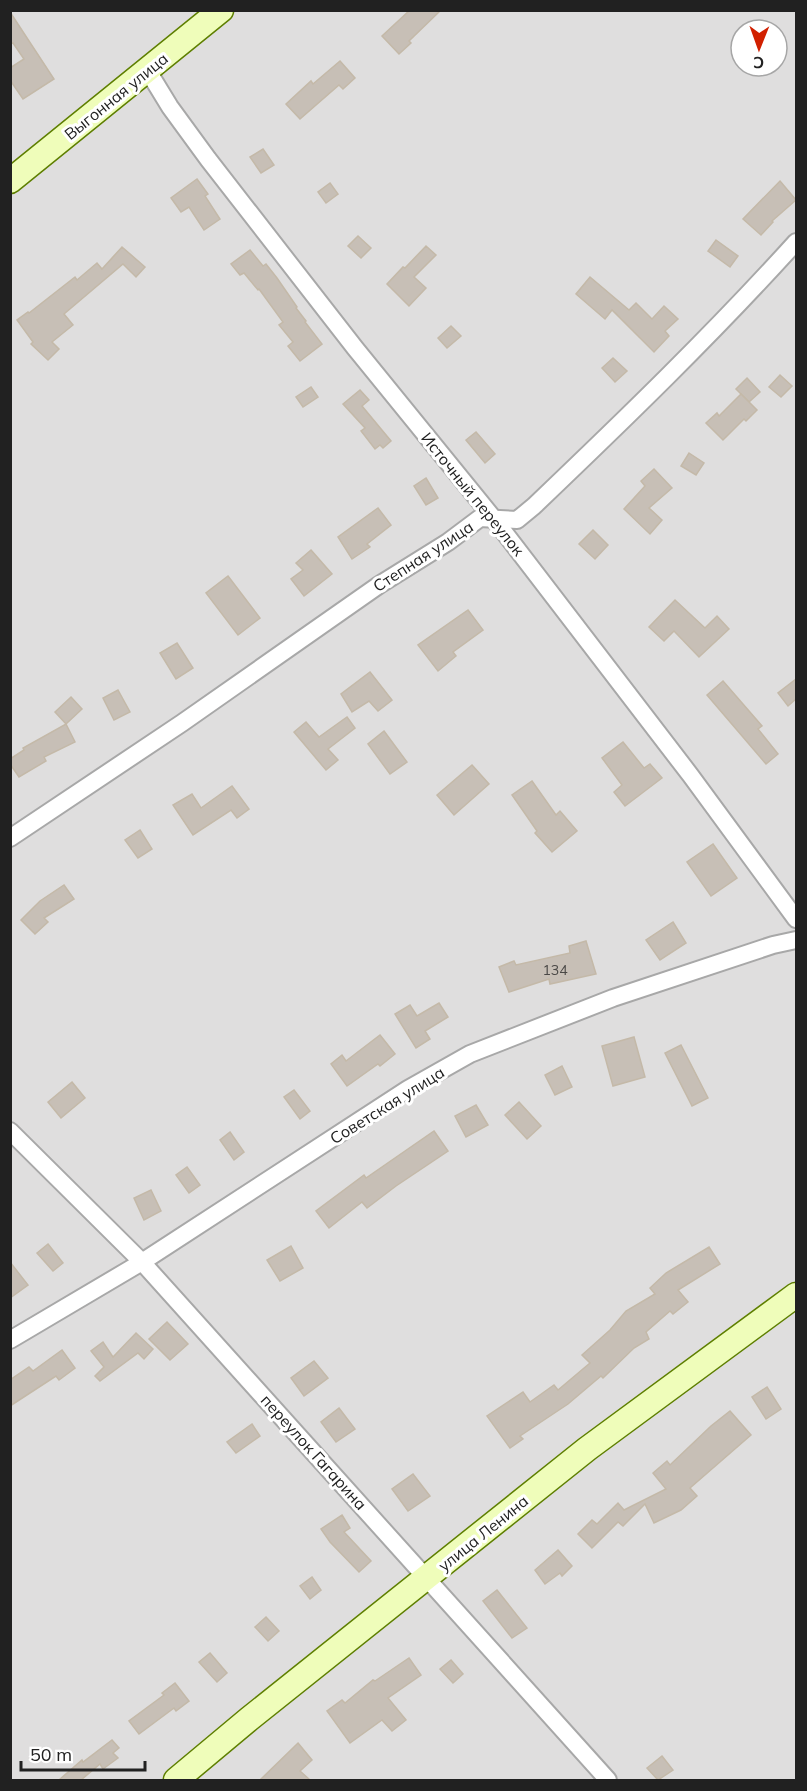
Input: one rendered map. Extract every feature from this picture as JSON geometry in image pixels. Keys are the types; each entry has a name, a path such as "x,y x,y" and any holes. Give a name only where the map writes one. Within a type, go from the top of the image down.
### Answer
{"street":[{"name":"Выгонная улица","path":"10,181 221,10"},
{"name":"Источный переулок","path":"148,71 170,107 215,168 355,348 494,519 691,776 796,919"},
{"name":"Степная улица","path":"10,838 182,723 379,585 448,542 480,518 517,520 731,313 796,242"},
{"name":"Советская улица","path":"10,1340 142,1262 408,1089 471,1054 613,999 773,945 796,940"},
{"name":"переулок Гагарина","path":"10,1131 142,1262 608,1780"},
{"name":"улица Ленина","path":"176,1780 587,1449 796,1295"}],"shaded area":[{"path":"11,11 796,11 796,1780 11,1780"}],"building":[{"path":"410,10 441,10 399,54 382,36"},
{"path":"10,12 54,79 23,99 10,80 10,68 24,59 13,43 10,44"},
{"path":"340,61 355,78 343,89 339,85 300,119 286,104 311,81 313,84"},
{"path":"263,149 274,165 261,173 250,157"},
{"path":"197,179 208,194 205,196 220,219 204,230 189,207 181,212 171,198"},
{"path":"780,181 796,200 772,221 761,235 743,219"},
{"path":"330,183 338,194 326,203 318,192"},
{"path":"358,236 371,248 361,258 348,246"},
{"path":"716,240 738,256 730,267 708,251"},
{"path":"426,246 436,255 414,277 426,288 409,306 387,284"},
{"path":"122,247 145,267 136,277 123,264 64,314 73,325 52,342 59,349 48,360 31,344 33,342 17,320 75,277 77,280 97,263 102,269"},
{"path":"250,250 277,278 322,344 300,361 288,346 293,342 279,325 283,322 259,289 244,273 240,275 231,264"},
{"path":"590,277 629,310 636,303 652,319 664,306 678,319 665,331 669,336 654,352 612,310 605,319 576,294"},
{"path":"451,326 461,336 447,348 438,338"},
{"path":"613,358 627,371 615,382 602,368"},
{"path":"780,375 792,386 781,397 769,387"},
{"path":"747,378 760,392 749,402 736,389"},
{"path":"311,387 318,397 303,407 296,397"},
{"path":"360,390 369,400 362,406 391,441 383,448 380,445 375,449 361,431 365,428 343,404"},
{"path":"741,394 757,410 746,421 744,419 723,440 706,423 717,413 719,416"},
{"path":"476,432 495,454 485,463 466,440"},
{"path":"689,453 704,463 696,475 681,466"},
{"path":"654,469 672,488 649,508 662,520 650,534 624,509 645,486 641,481"},
{"path":"426,478 438,498 426,505 414,486"},
{"path":"378,508 391,525 367,544 370,547 352,559 338,537"},
{"path":"593,530 608,545 595,559 579,544"},
{"path":"311,550 332,574 304,596 291,579 303,570 296,563"},
{"path":"228,576 260,618 238,635 206,593"},
{"path":"675,600 705,628 717,616 729,629 699,657 674,631 664,641 649,627"},
{"path":"468,610 483,630 453,652 456,656 438,671 418,645"},
{"path":"177,643 193,668 176,679 160,653"},
{"path":"370,672 392,700 378,711 369,701 352,712 341,694"},
{"path":"796,679 796,699 788,706 778,693"},
{"path":"723,681 762,726 758,729 778,754 766,764 707,695"},
{"path":"118,690 130,712 114,720 103,698"},
{"path":"71,697 82,709 66,724 55,712"},
{"path":"347,717 355,728 328,749 338,760 326,770 294,732 306,722 319,737"},
{"path":"66,724 75,742 44,757 46,761 19,777 10,764 10,759 24,750 23,748"},
{"path":"384,731 407,762 390,774 368,744"},
{"path":"623,742 644,768 650,764 662,778 625,806 614,792 622,785 602,758"},
{"path":"472,765 489,784 454,815 437,795"},
{"path":"532,781 556,815 560,811 577,831 552,852 535,833 537,831 512,795"},
{"path":"232,786 249,809 237,818 231,810 193,835 173,805 192,794 201,808"},
{"path":"140,830 152,849 138,858 125,840"},
{"path":"713,844 737,878 711,896 687,862"},
{"path":"64,885 74,899 44,918 48,922 35,934 21,920 40,901"},
{"path":"673,922 686,943 660,960 646,940"},
{"path":"586,941 596,974 550,984 549,979 509,992 499,967 514,961 516,965 570,953 569,946"},
{"path":"439,1003 448,1017 425,1031 430,1039 416,1048 395,1014 410,1005 417,1016"},
{"path":"380,1035 395,1054 347,1086 331,1064 342,1055 346,1061"},
{"path":"634,1037 645,1077 613,1086 602,1046"},
{"path":"681,1045 708,1098 692,1106 665,1053"},
{"path":"562,1066 572,1087 555,1095 545,1075"},
{"path":"72,1082 85,1098 61,1118 48,1102"},
{"path":"294,1090 310,1111 300,1119 284,1097"},
{"path":"519,1102 541,1126 527,1139 505,1115"},
{"path":"476,1105 488,1125 466,1137 455,1116"},
{"path":"434,1131 448,1151 367,1208 362,1202 329,1228 316,1211 364,1175 366,1178"},
{"path":"230,1132 244,1152 234,1160 220,1140"},
{"path":"187,1167 200,1185 189,1193 176,1175"},
{"path":"151,1190 161,1211 144,1220 134,1198"},
{"path":"48,1244 63,1263 53,1271 37,1253"},
{"path":"291,1246 303,1268 280,1281 267,1260"},
{"path":"709,1247 720,1264 678,1290 688,1302 673,1314 670,1311 646,1332 649,1339 634,1348 603,1378 601,1376 568,1404 520,1436 523,1439 510,1448 487,1416 523,1392 530,1402 554,1385 558,1390 590,1363 582,1355 610,1330 626,1311 655,1294 650,1288 666,1273"},
{"path":"10,1262 28,1285 10,1298"},
{"path":"167,1322 188,1344 170,1360 149,1339"},
{"path":"136,1333 153,1349 144,1359 138,1353 100,1381 95,1376 104,1367 91,1351 103,1342 113,1357"},
{"path":"62,1350 75,1368 59,1380 56,1376 10,1406 10,1380 29,1367 33,1371"},
{"path":"314,1361 328,1378 304,1396 291,1378"},
{"path":"767,1387 781,1409 766,1419 752,1397"},
{"path":"339,1408 355,1429 336,1442 321,1422"},
{"path":"730,1411 751,1435 690,1488 697,1496 681,1510 654,1523 645,1504 623,1526 618,1522 592,1548 578,1534 592,1520 597,1524 618,1503 624,1510 666,1489 653,1473 667,1461 670,1465"},
{"path":"252,1424 260,1436 236,1453 227,1442"},
{"path":"413,1474 430,1496 408,1511 392,1489"},
{"path":"342,1515 350,1528 344,1532 371,1561 359,1572 330,1542 321,1529"},
{"path":"558,1550 572,1566 562,1576 560,1573 545,1584 535,1570"},
{"path":"312,1577 321,1590 310,1599 300,1586"},
{"path":"497,1590 527,1628 512,1638 483,1601"},
{"path":"266,1617 279,1631 268,1641 255,1627"},
{"path":"210,1653 227,1673 217,1682 199,1662"},
{"path":"409,1658 421,1675 388,1698 406,1720 392,1731 382,1720 350,1743 327,1711 342,1700 345,1703 373,1680 375,1681"},
{"path":"451,1660 463,1674 453,1683 440,1669"},
{"path":"175,1683 189,1701 176,1711 174,1708 139,1734 129,1721 164,1695 162,1693"},
{"path":"112,1740 119,1748 113,1753 118,1758 103,1769 100,1764 81,1780 59,1780 82,1760 83,1762"},
{"path":"298,1743 312,1760 300,1771 310,1780 260,1780"},
{"path":"662,1756 673,1770 658,1780 647,1768"}]}
